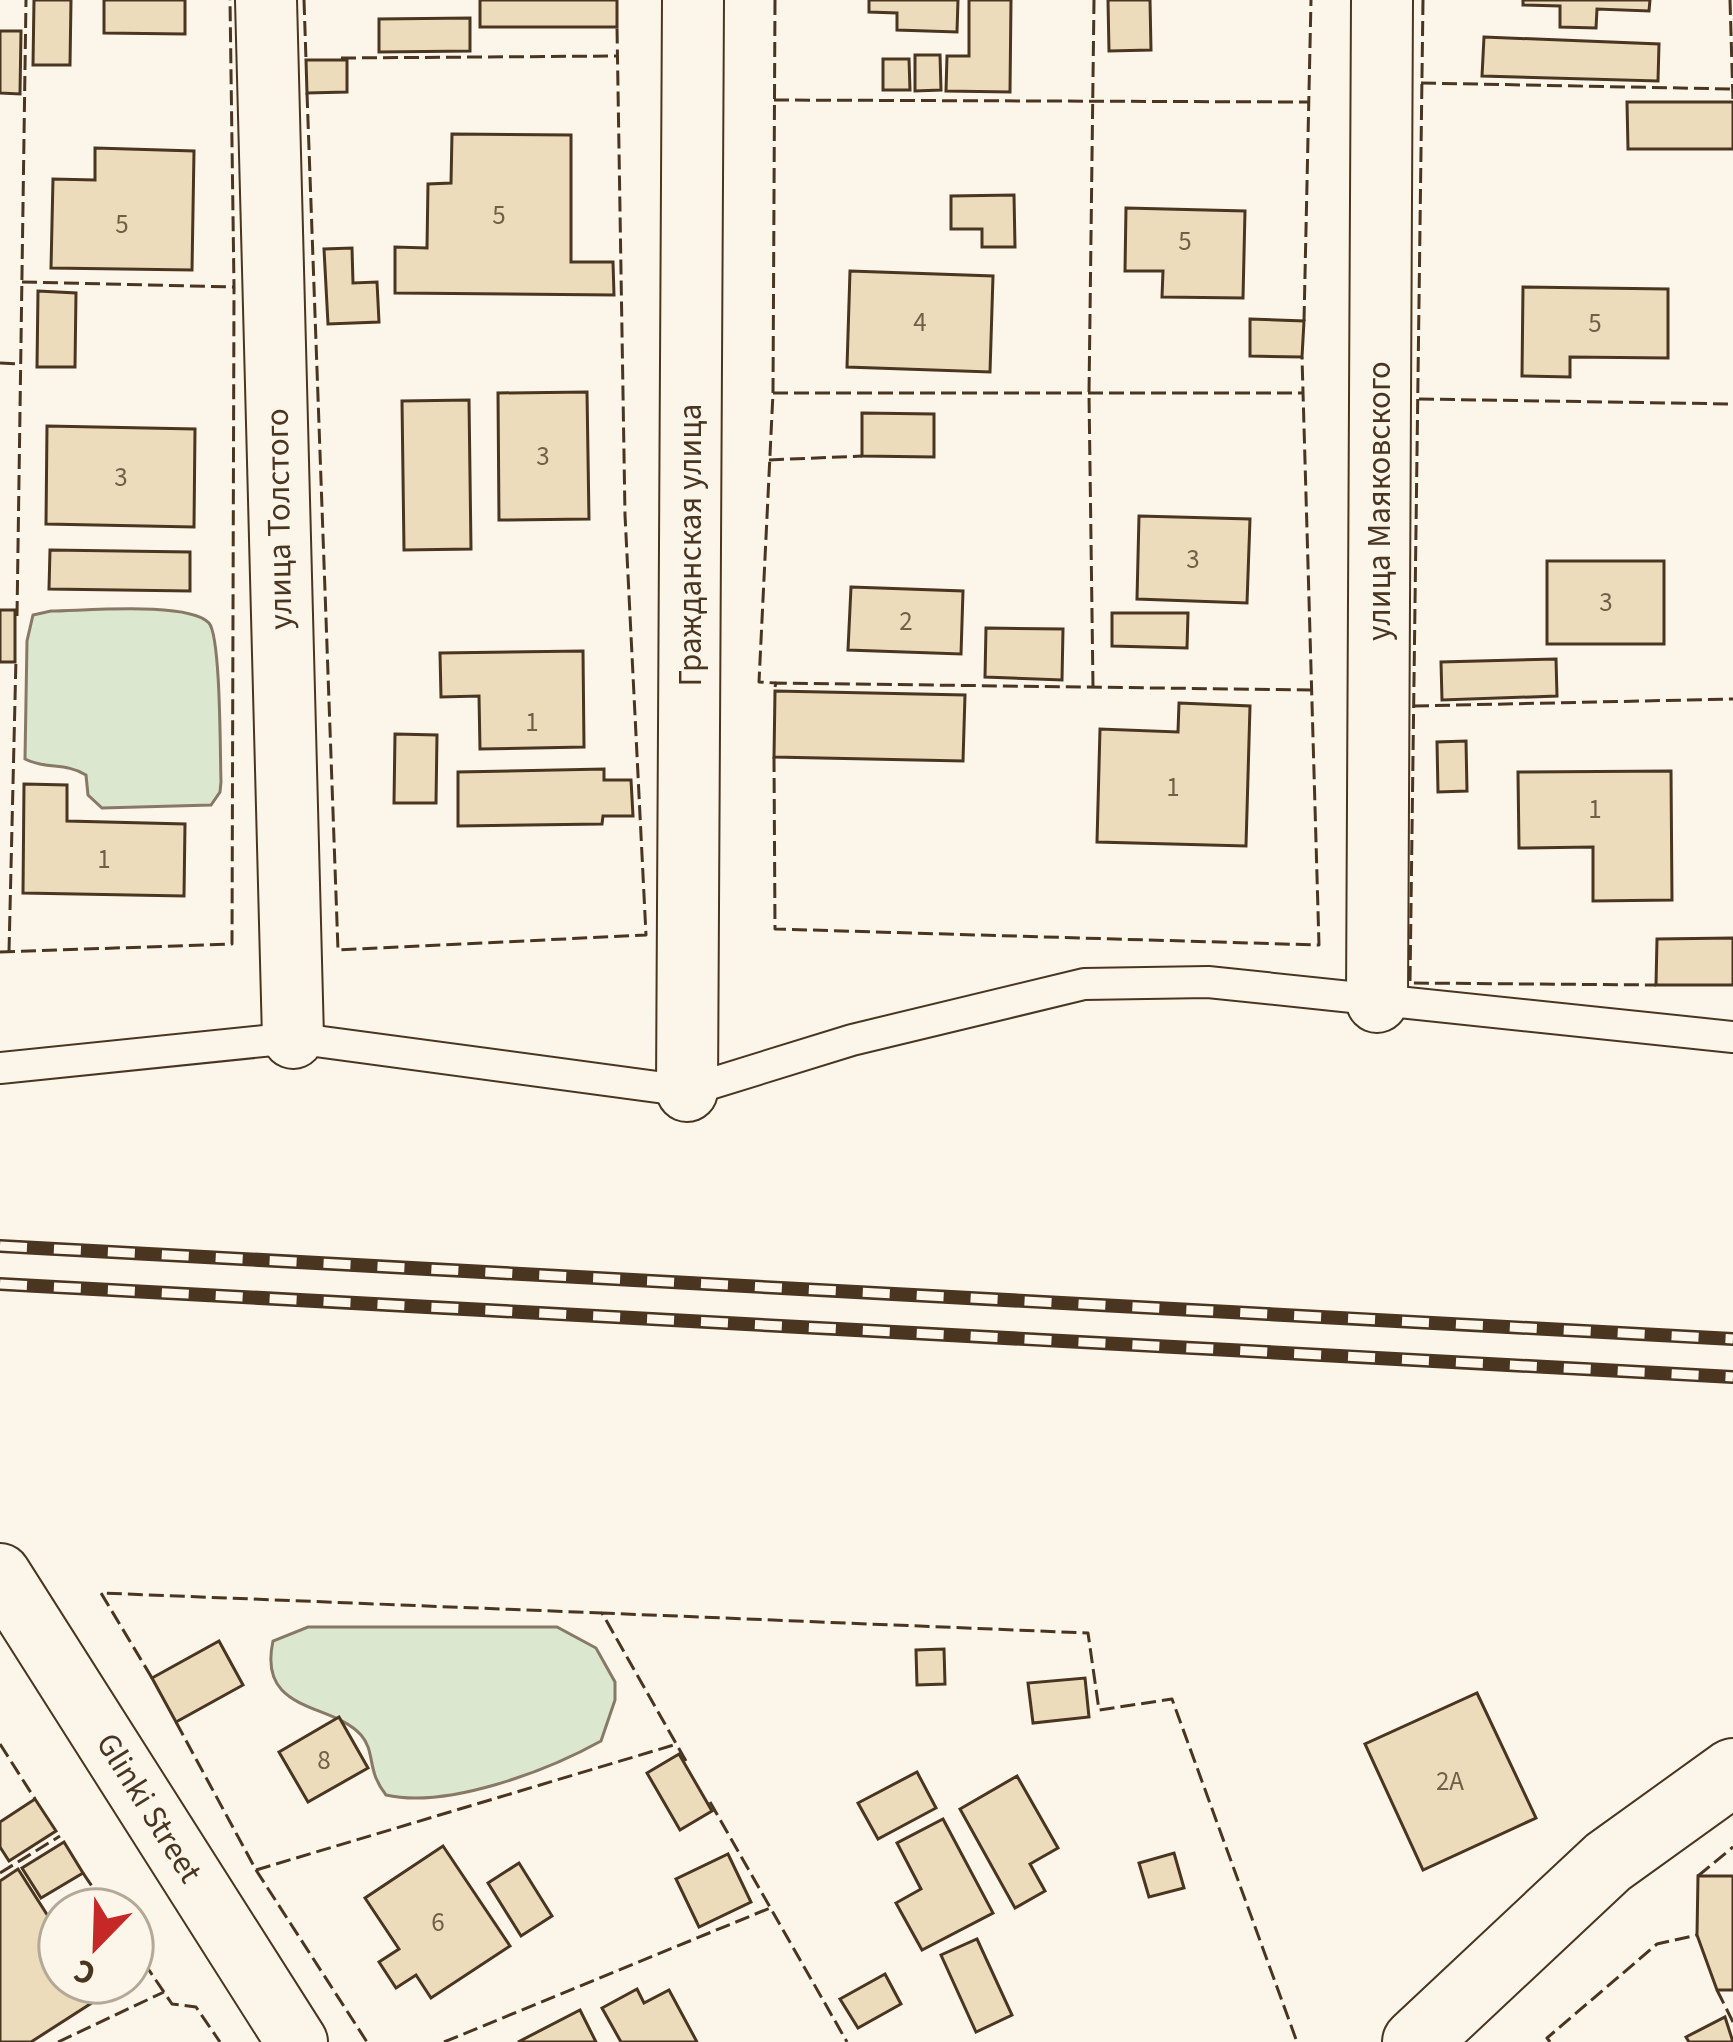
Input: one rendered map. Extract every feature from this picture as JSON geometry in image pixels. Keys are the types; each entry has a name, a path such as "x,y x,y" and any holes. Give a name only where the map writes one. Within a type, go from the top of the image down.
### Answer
{"street":[{"name":"улица Толстого","path":"266,0 293,1038"},
{"name":"Гражданская улица","path":"687,1091 693,0"},
{"name":"улица Маяковского","path":"1377,1002 1382,0"},
{"name":"Glinki Street","path":"0,1574 297,2042"},
{"path":"1416,2042 1608,1862 1733,1772"}],"lane":[{"path":"0,1068 293,1038 687,1091 853,1040 1084,984 1208,982 1733,1037"}],"green space":[{"path":"158,610 197,616 209,623 218,673 221,782 211,805 102,808 88,795 86,775 25,759 27,641 33,615"},
{"path":"308,1627 557,1627 596,1648 615,1682 615,1700 601,1741 553,1764 467,1792 411,1798 386,1795 361,1735 348,1724 300,1703 276,1682 271,1665 273,1641"}],"building":[{"path":"34,0 71,0 70,65 33,65"},
{"path":"104,0 185,0 185,34 104,33"},
{"path":"480,0 617,0 617,27 480,27"},
{"path":"869,0 958,0 957,32 897,30 897,13 869,12"},
{"path":"969,0 1011,0 1010,92 946,91 947,56 969,56"},
{"path":"1108,0 1150,0 1151,50 1109,51"},
{"path":"1523,0 1650,0 1649,11 1597,9 1596,28 1560,27 1560,6 1523,5"},
{"path":"470,18 470,51 379,52 379,19"},
{"path":"0,31 21,31 20,94 0,93"},
{"path":"1484,37 1659,44 1658,81 1482,76"},
{"path":"915,55 940,55 941,90 915,91"},
{"path":"883,59 909,59 910,90 883,90"},
{"path":"306,60 347,60 347,92 307,93"},
{"path":"1627,102 1733,102 1733,149 1628,149"},
{"path":"452,134 571,135 571,262 613,262 614,295 395,293 395,247 427,248 428,184 451,183"},
{"path":"95,148 194,151 192,270 51,268 53,179 95,180"},
{"path":"1014,195 1015,247 982,247 982,229 951,229 951,196"},
{"path":"1126,208 1245,211 1243,298 1162,297 1163,271 1125,271"},
{"path":"352,248 353,283 377,282 379,322 328,324 324,249"},
{"path":"850,271 993,276 990,372 847,367"},
{"path":"1523,287 1668,289 1668,358 1570,357 1570,377 1522,376"},
{"path":"38,291 76,293 75,367 37,367"},
{"path":"1250,319 1304,321 1302,357 1250,356"},
{"path":"587,392 589,519 499,520 498,393"},
{"path":"469,400 471,549 404,550 402,401"},
{"path":"862,413 934,414 934,457 862,456"},
{"path":"47,426 195,429 194,527 46,524"},
{"path":"1139,516 1250,519 1247,603 1137,599"},
{"path":"50,550 190,552 190,591 49,589"},
{"path":"1547,561 1664,561 1664,644 1547,644"},
{"path":"851,587 963,591 961,654 848,650"},
{"path":"0,610 15,610 15,662 0,662"},
{"path":"1112,613 1188,613 1187,648 1112,646"},
{"path":"986,628 1063,629 1062,680 985,677"},
{"path":"583,651 584,747 480,749 479,696 441,697 440,653"},
{"path":"1556,659 1557,696 1442,700 1441,662"},
{"path":"775,691 965,695 963,761 774,757"},
{"path":"1179,703 1250,706 1246,846 1097,842 1100,729 1178,732"},
{"path":"395,734 437,735 436,803 394,803"},
{"path":"1466,741 1467,791 1438,792 1437,742"},
{"path":"604,769 604,780 631,780 633,816 603,816 602,824 458,826 458,772"},
{"path":"1671,771 1672,900 1593,901 1593,847 1519,848 1518,772"},
{"path":"24,784 67,785 67,821 185,824 184,896 23,893"},
{"path":"1733,938 1733,985 1656,985 1657,939"},
{"path":"219,1641 243,1685 176,1722 152,1678"},
{"path":"944,1649 945,1684 917,1685 916,1650"},
{"path":"1085,1678 1089,1717 1033,1723 1028,1683"},
{"path":"1477,1693 1536,1818 1423,1870 1365,1744"},
{"path":"339,1717 368,1768 308,1802 279,1752"},
{"path":"679,1754 712,1811 680,1830 647,1773"},
{"path":"917,1772 936,1808 878,1839 858,1803"},
{"path":"1017,1776 1058,1848 1030,1864 1045,1891 1015,1908 960,1809"},
{"path":"35,1799 56,1831 9,1861 0,1847 0,1822"},
{"path":"943,1819 993,1913 922,1950 896,1903 921,1889 897,1843"},
{"path":"64,1842 83,1873 61,1886 36,1886 36,1890 22,1868"},
{"path":"443,1846 510,1946 431,1998 416,1975 396,1988 379,1962 399,1949 365,1898"},
{"path":"1174,1853 1184,1888 1149,1897 1139,1863"},
{"path":"728,1854 751,1902 699,1927 676,1879"},
{"path":"519,1863 552,1916 521,1936 488,1883"},
{"path":"18,1869 36,1897 36,2006 87,2006 31,2042 0,2042 0,1881"},
{"path":"1698,1876 1733,1876 1733,1990 1717,1990 1697,1935"},
{"path":"977,1939 1012,2015 976,2032 941,1955"},
{"path":"885,1974 901,2004 858,2028 840,1999"},
{"path":"637,1989 644,2003 669,1990 697,2042 621,2042 602,2008"},
{"path":"580,2010 596,2042 518,2042"},
{"path":"1725,2017 1733,2042 1689,2042 1686,2037"}],"railway":[{"path":"0,1246 1733,1339"},
{"path":"0,1284 1733,1377"}],"fence":[{"path":"17,616 26,0"},
{"path":"0,952 232,944 230,0"},
{"path":"304,0 306,60"},
{"path":"775,0 773,393 759,682 776,683"},
{"path":"1093,686 1089,394 1094,0"},
{"path":"1304,321 1311,0"},
{"path":"1423,0 1410,983 1656,985"},
{"path":"1730,0 1733,101"},
{"path":"307,93 338,950 646,935 625,515 617,27"},
{"path":"341,58 617,56"},
{"path":"1421,83 1732,89"},
{"path":"774,100 1308,102"},
{"path":"22,282 234,287"},
{"path":"774,757 775,929 1319,945 1302,357"},
{"path":"0,363 21,364"},
{"path":"773,393 1303,393"},
{"path":"1419,399 1733,404"},
{"path":"769,460 862,456"},
{"path":"9,952 16,658"},
{"path":"775,687 776,683 1311,690"},
{"path":"1414,706 1733,699"},
{"path":"152,1678 101,1593 602,1613"},
{"path":"686,1761 602,1613 1088,1633 1099,1710 1172,1699 1297,2042"},
{"path":"176,1722 256,1870 367,2042"},
{"path":"0,1744 35,1799"},
{"path":"256,1870 677,1744"},
{"path":"710,1802 847,2042"},
{"path":"0,1873 60,1836"},
{"path":"1698,1876 1733,1847"},
{"path":"83,1873 92,1886"},
{"path":"444,2042 770,1908"},
{"path":"1550,2042 1547,2038 1657,1944 1697,1935"},
{"path":"156,1980 172,2004 196,2007 220,2042"},
{"path":"1717,1990 1733,2022"},
{"path":"58,2042 164,1992"}]}
